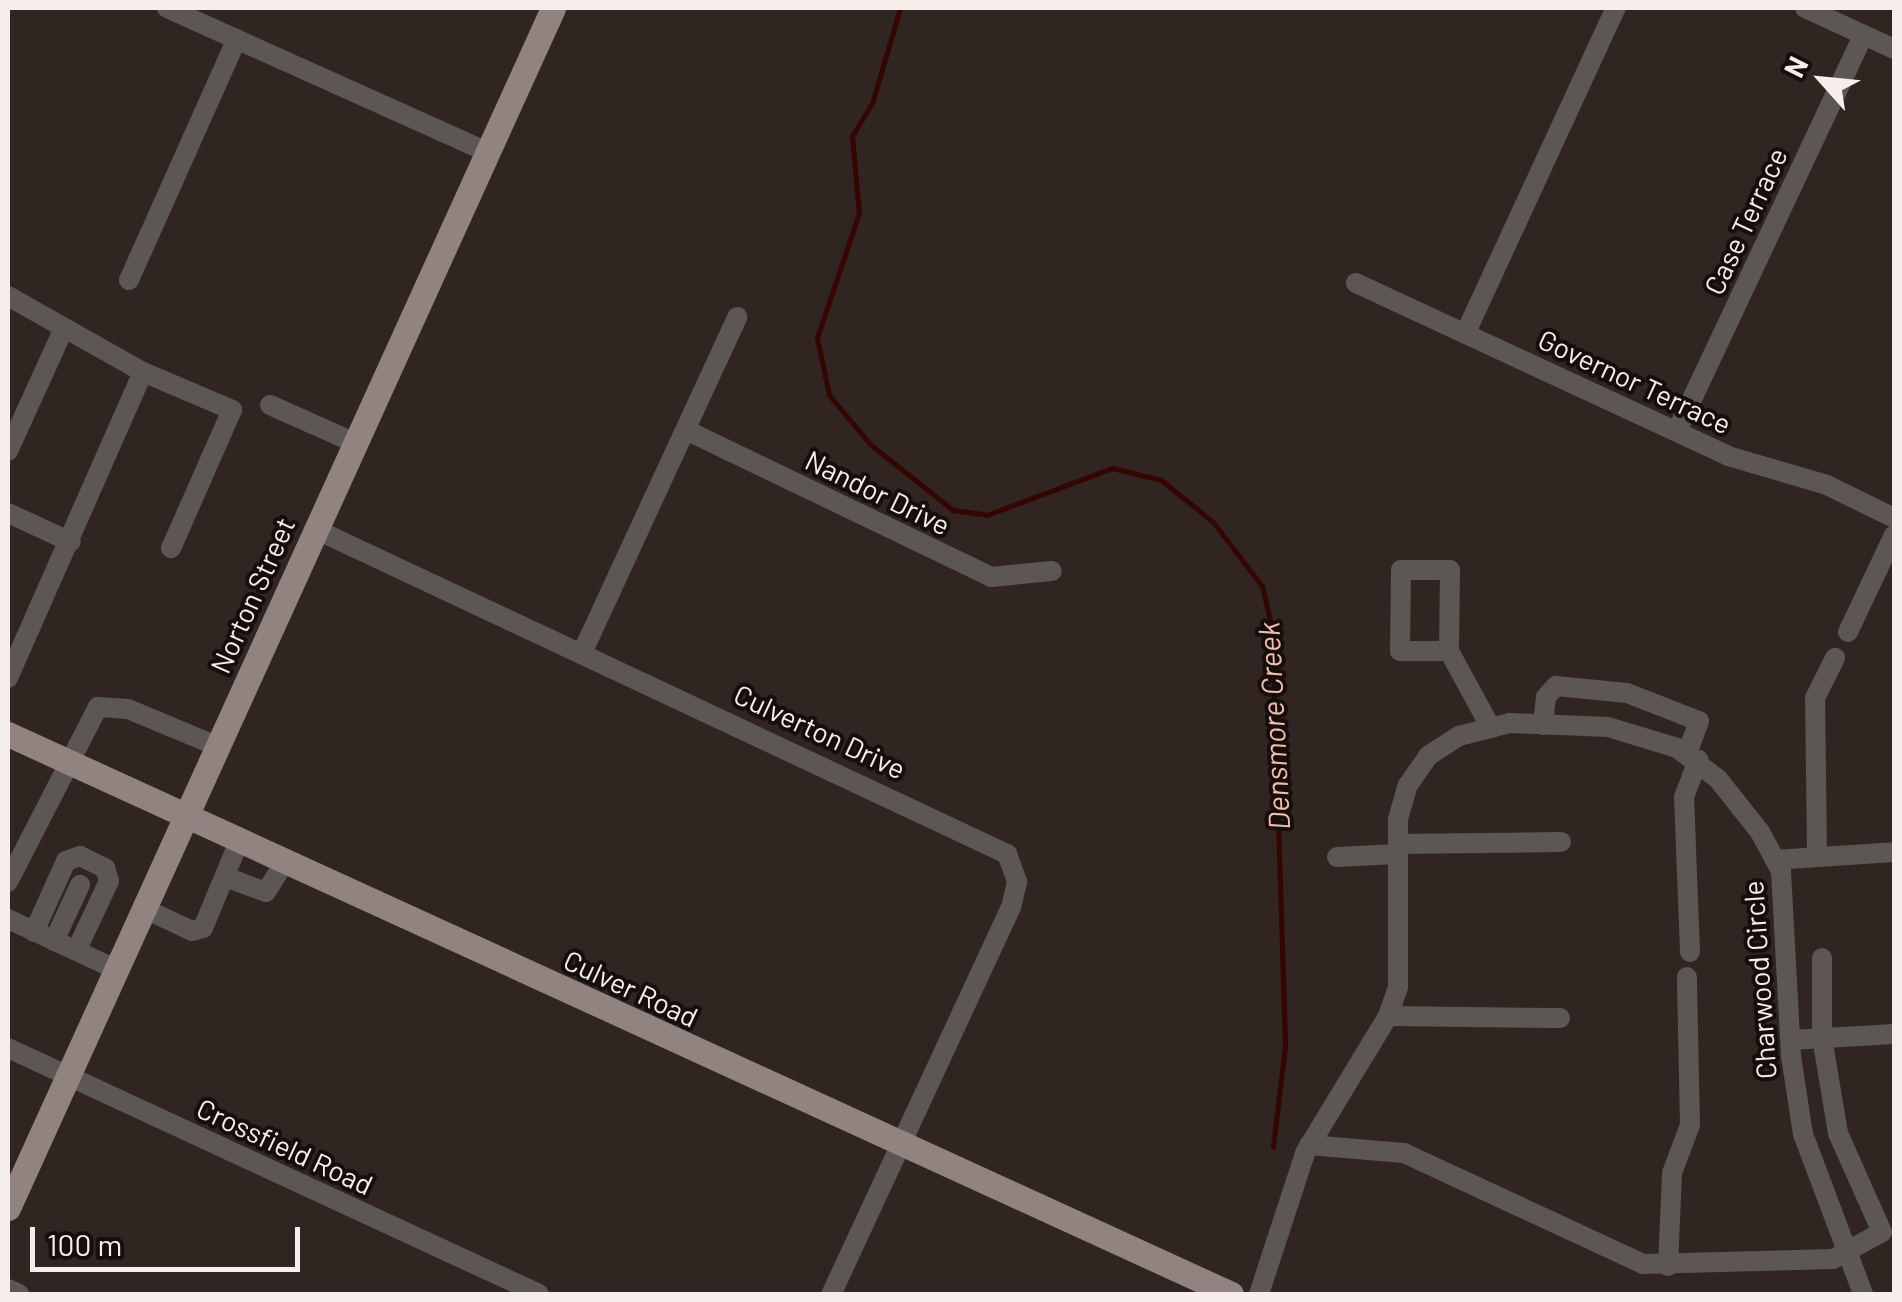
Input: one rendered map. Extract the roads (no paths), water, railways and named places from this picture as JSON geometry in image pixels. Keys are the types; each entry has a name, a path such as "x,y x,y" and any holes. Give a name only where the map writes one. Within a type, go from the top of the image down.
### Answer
{"main road":[{"name":"Norton Street","path":"8,1208 553,8"},
{"name":"Culver Road","path":"8,734 186,812 900,1147 1231,1294"}],"street":[{"path":"166,8 487,152"},
{"path":"1466,332 1616,8"},
{"path":"1805,8 1894,49"},
{"name":"Case Terrace","path":"1678,431 1862,34"},
{"path":"129,280 238,39"},
{"name":"Governor Terrace","path":"1356,283 1768,471 1828,485 1894,518"},
{"path":"8,296 143,372 232,410 171,548"},
{"path":"583,651 736,317"},
{"path":"8,451 64,328"},
{"path":"8,678 143,372"},
{"path":"270,405 354,443"},
{"name":"Nandor Drive","path":"686,430 991,576 1052,571"},
{"path":"8,512 75,532"},
{"name":"Culverton Drive","path":"316,529 987,839 1012,862 1017,882 1011,907 830,1294"},
{"path":"1848,632 1894,535"},
{"path":"1449,650 1400,651 1400,570 1450,570 1449,650 1491,728"},
{"path":"1817,855 1814,698 1835,658"},
{"path":"1543,725 1546,697 1556,686 1627,693 1700,722 1684,798 1690,952"},
{"path":"8,882 66,760 98,707 128,709 217,746"},
{"name":"Charwood Circle","path":"1258,1294 1276,1227 1309,1145 1388,1016 1398,987 1398,849 1408,785 1428,756 1459,736 1491,728 1543,725 1608,727 1692,757 1744,808 1775,860 1786,913 1790,1040 1809,1153 1849,1248 1863,1294"},
{"path":"143,908 198,931 228,878 240,838"},
{"path":"1337,857 1398,849 1560,842"},
{"path":"1775,860 1894,852"},
{"path":"44,936 66,861 80,856 110,874 76,951"},
{"path":"228,878 266,892 286,860"},
{"path":"44,936 80,884"},
{"path":"8,920 115,969"},
{"path":"1309,1145 1404,1153 1643,1264 1833,1258 1882,1232 1838,1132 1822,1037 1822,958"},
{"path":"1668,1266 1672,1172 1690,1125 1687,978"},
{"path":"1388,1016 1560,1018"},
{"path":"1790,1040 1894,1034"},
{"name":"Crossfield Road","path":"8,1048 539,1294"},
{"path":"8,1289 19,1294"}],"waterway":[{"name":"Densmore Creek","path":"900,8 872,103 852,136 859,213 817,338 829,395 871,445 953,510 987,515 1112,468 1161,480 1213,522 1262,586 1272,629 1285,1046 1273,1146"}]}
